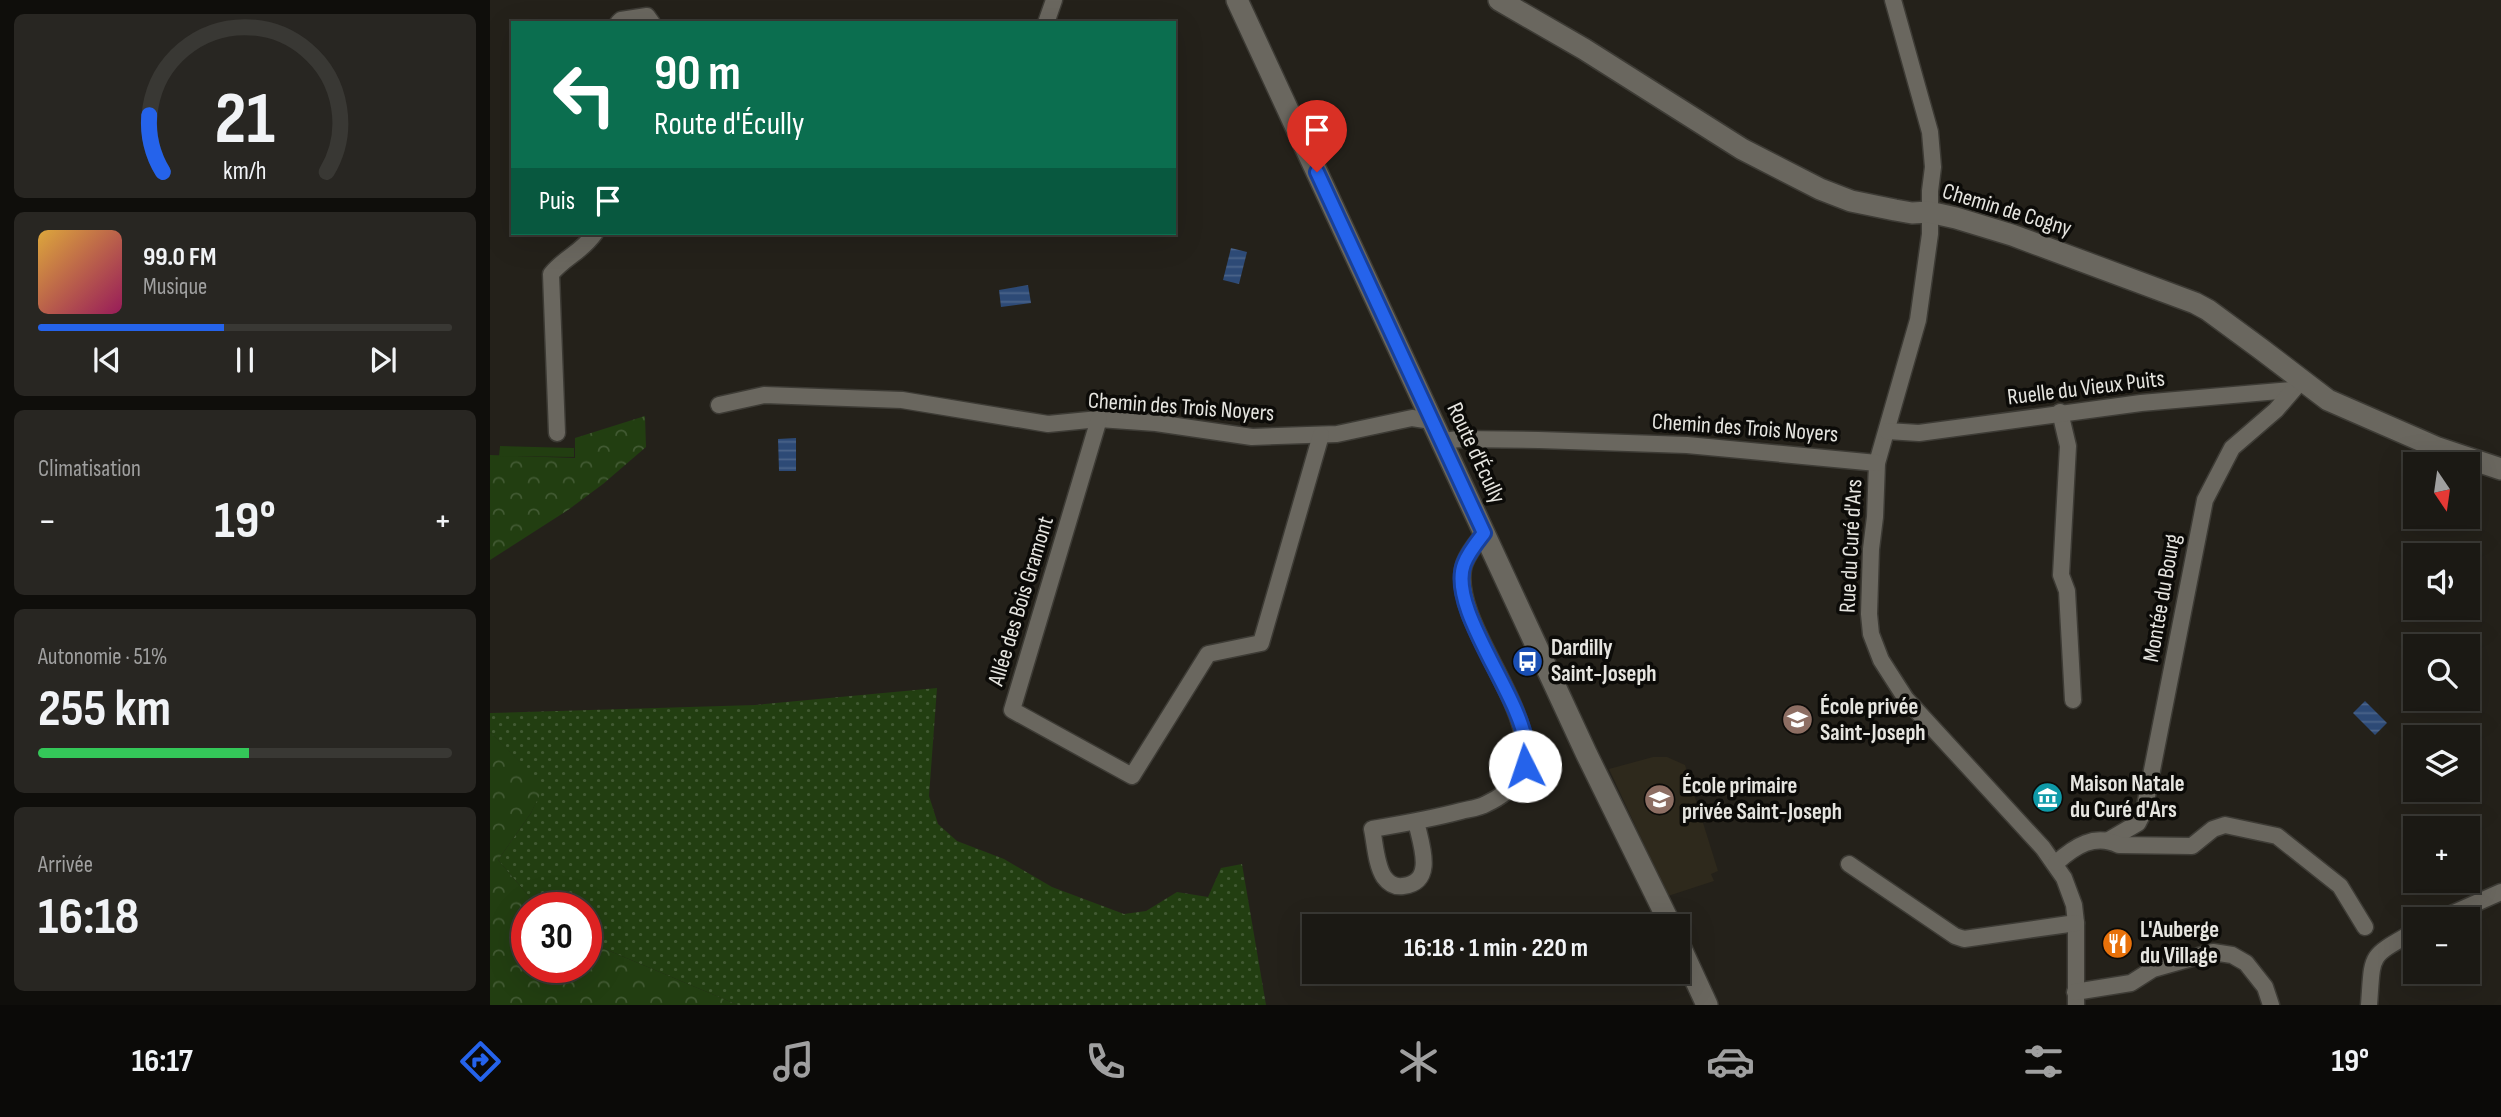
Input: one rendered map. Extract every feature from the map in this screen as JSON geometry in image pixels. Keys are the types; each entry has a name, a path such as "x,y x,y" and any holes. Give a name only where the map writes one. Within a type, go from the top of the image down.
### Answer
{"street":[{"path":"637,0 650,19"},
{"path":"1047,21 1054,0"},
{"name":"Route d'Écully","path":"1237,0 1587,755 1665,914"},
{"name":"Chemin de Cogny","path":"1499,0 1787,174 1851,201 1912,213 1929,212 2012,235 2195,303 2261,349 2296,385 2438,448 2501,469"},
{"name":"Rue du Curé d'Ars","path":"1893,0 1930,132 1933,167 1930,234 1918,320 1877,463 1869,614 1871,634 1881,660 1906,699 2056,863 2074,905 2075,998"},
{"path":"620,21 650,19"},
{"path":"557,433 551,274 561,262 583,248 593,235"},
{"name":"Ruelle du Vieux Puits","path":"1887,431 1919,433 2060,412 2296,385"},
{"name":"Montée du Bourg","path":"2109,840 2138,823 2144,811 2205,500 2232,448 2276,410 2296,385"},
{"name":"Chemin des Trois Noyers","path":"719,405 764,395 902,400 1048,424 1099,419 1156,423 1252,437 1349,432 1412,418 1432,421"},
{"path":"2060,412 2068,446 2061,575 2067,591 2073,700"},
{"name":"Allée des Bois Gramont","path":"1099,419 1012,710 1132,776 1208,654 1261,643 1321,435"},
{"name":"Chemin des Trois Noyers","path":"1442,441 1539,440 1687,445 1877,463"},
{"path":"1416,821 1485,805 1502,795 1519,779 1525,766 1527,744 1517,714 1485,644 1470,619 1462,588 1463,566 1484,533"},
{"path":"2056,863 2070,850 2098,839 2119,845 2192,846 2213,829 2225,825 2277,836 2340,886 2365,927"},
{"path":"1849,864 1955,936 1964,939 2076,923"},
{"path":"2467,907 2501,892"},
{"path":"2369,1005 2372,961 2378,952 2403,938"},
{"path":"2075,998 2131,983 2153,969 2213,952 2232,956 2246,963 2257,974 2271,1005"},
{"path":"1690,968 1707,1005"}],"shaded area":[{"name":"École primaire privée Saint-Joseph","path":"1653,757 1667,757 1685,765 1718,871 1711,874 1714,881 1668,896 1609,769"}],"green space":[{"path":"645,416 646,447 568,510 490,560 490,455 575,458 575,438"},
{"path":"500,446 574,448 574,457 499,456"},
{"path":"937,688 929,796 938,824 957,841 1004,859 1052,887 1124,914 1146,911 1177,892 1208,897 1221,868 1242,864 1266,1005 738,1005 602,948 602,892 525,892 498,860 531,813 543,786 490,732 490,713 755,705"},
{"path":"490,732 544,786 531,813 498,860 525,892 511,892 511,983 602,983 602,948 738,1005 490,1005"}],"water":[{"path":"1231,248 1247,252 1239,284 1223,280"},
{"path":"1028,285 1031,303 1001,307 999,290"},
{"path":"796,438 796,471 779,471 778,439"},
{"path":"2365,701 2387,723 2375,735 2353,713"}],"place":[{"name":"Dardilly Saint-Joseph","path":"1528,661"},
{"name":"École privée Saint-Joseph","path":"1797,720"},
{"name":"Maison Natale du Curé d'Ars","path":"2047,797"},
{"name":"École primaire privée Saint-Joseph","path":"1659,799"},
{"name":"L'Auberge du Village","path":"2117,943"}],"route":[{"path":"1317,172 1484,533 1463,566 1462,588 1470,619 1485,644 1517,714 1527,744 1525,766"}]}
